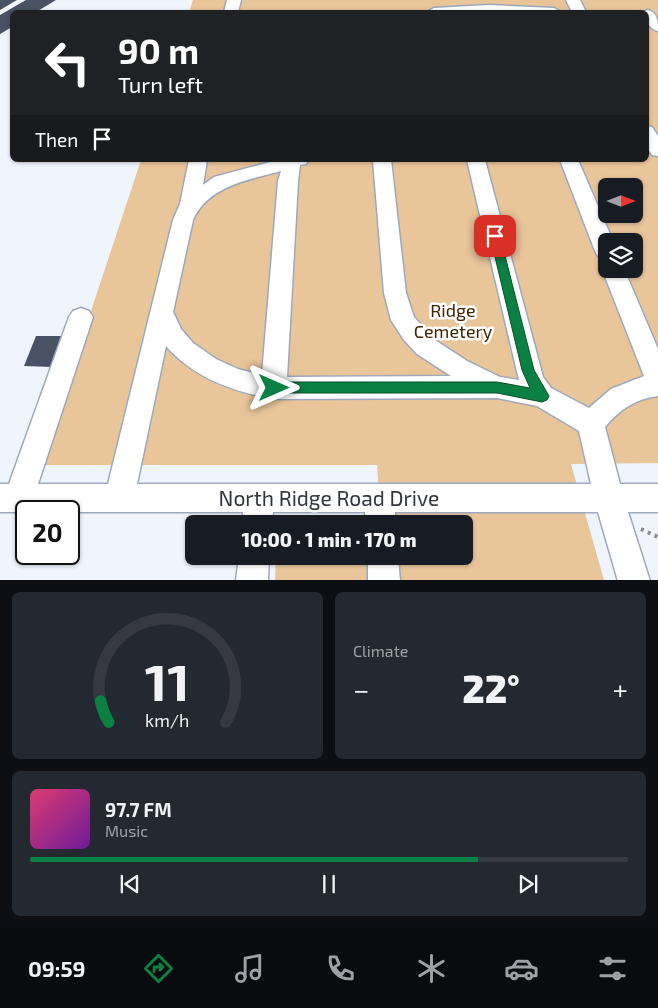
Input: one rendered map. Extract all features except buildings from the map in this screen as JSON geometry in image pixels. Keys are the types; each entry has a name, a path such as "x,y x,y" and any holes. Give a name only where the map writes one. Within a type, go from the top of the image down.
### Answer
{"street":[{"path":"465,10 492,10"},
{"path":"651,14 658,27"},
{"path":"649,136 658,151"},
{"path":"119,498 183,220 199,191 198,162"},
{"path":"199,191 233,177 290,162"},
{"path":"274,388 288,181 294,162"},
{"path":"382,162 395,294 403,320 412,333 438,356 497,387"},
{"path":"476,162 528,370 532,382 542,396"},
{"path":"570,162 599,233"},
{"path":"617,278 658,378"},
{"path":"162,312 172,334 192,356 207,366 241,381 274,388 497,387 542,396 577,414 591,424 609,498 634,580"},
{"path":"10,498 80,317"},
{"path":"591,424 606,407 630,390 658,385"},
{"name":"North Ridge Road Drive","path":"10,498 119,498 258,511 380,512 609,498 658,498"},
{"path":"252,580 253,565"},
{"path":"383,565 384,580"}],"green space":[{"name":"Ridge Cemetery","path":"193,0 658,0 658,463 571,464 604,580 275,580 276,565 473,565 473,515 380,515 377,465 40,465 140,162 649,162 649,10 190,10"}],"route":[{"path":"274,388 497,387 542,396 532,382 528,370 495,236"}]}
